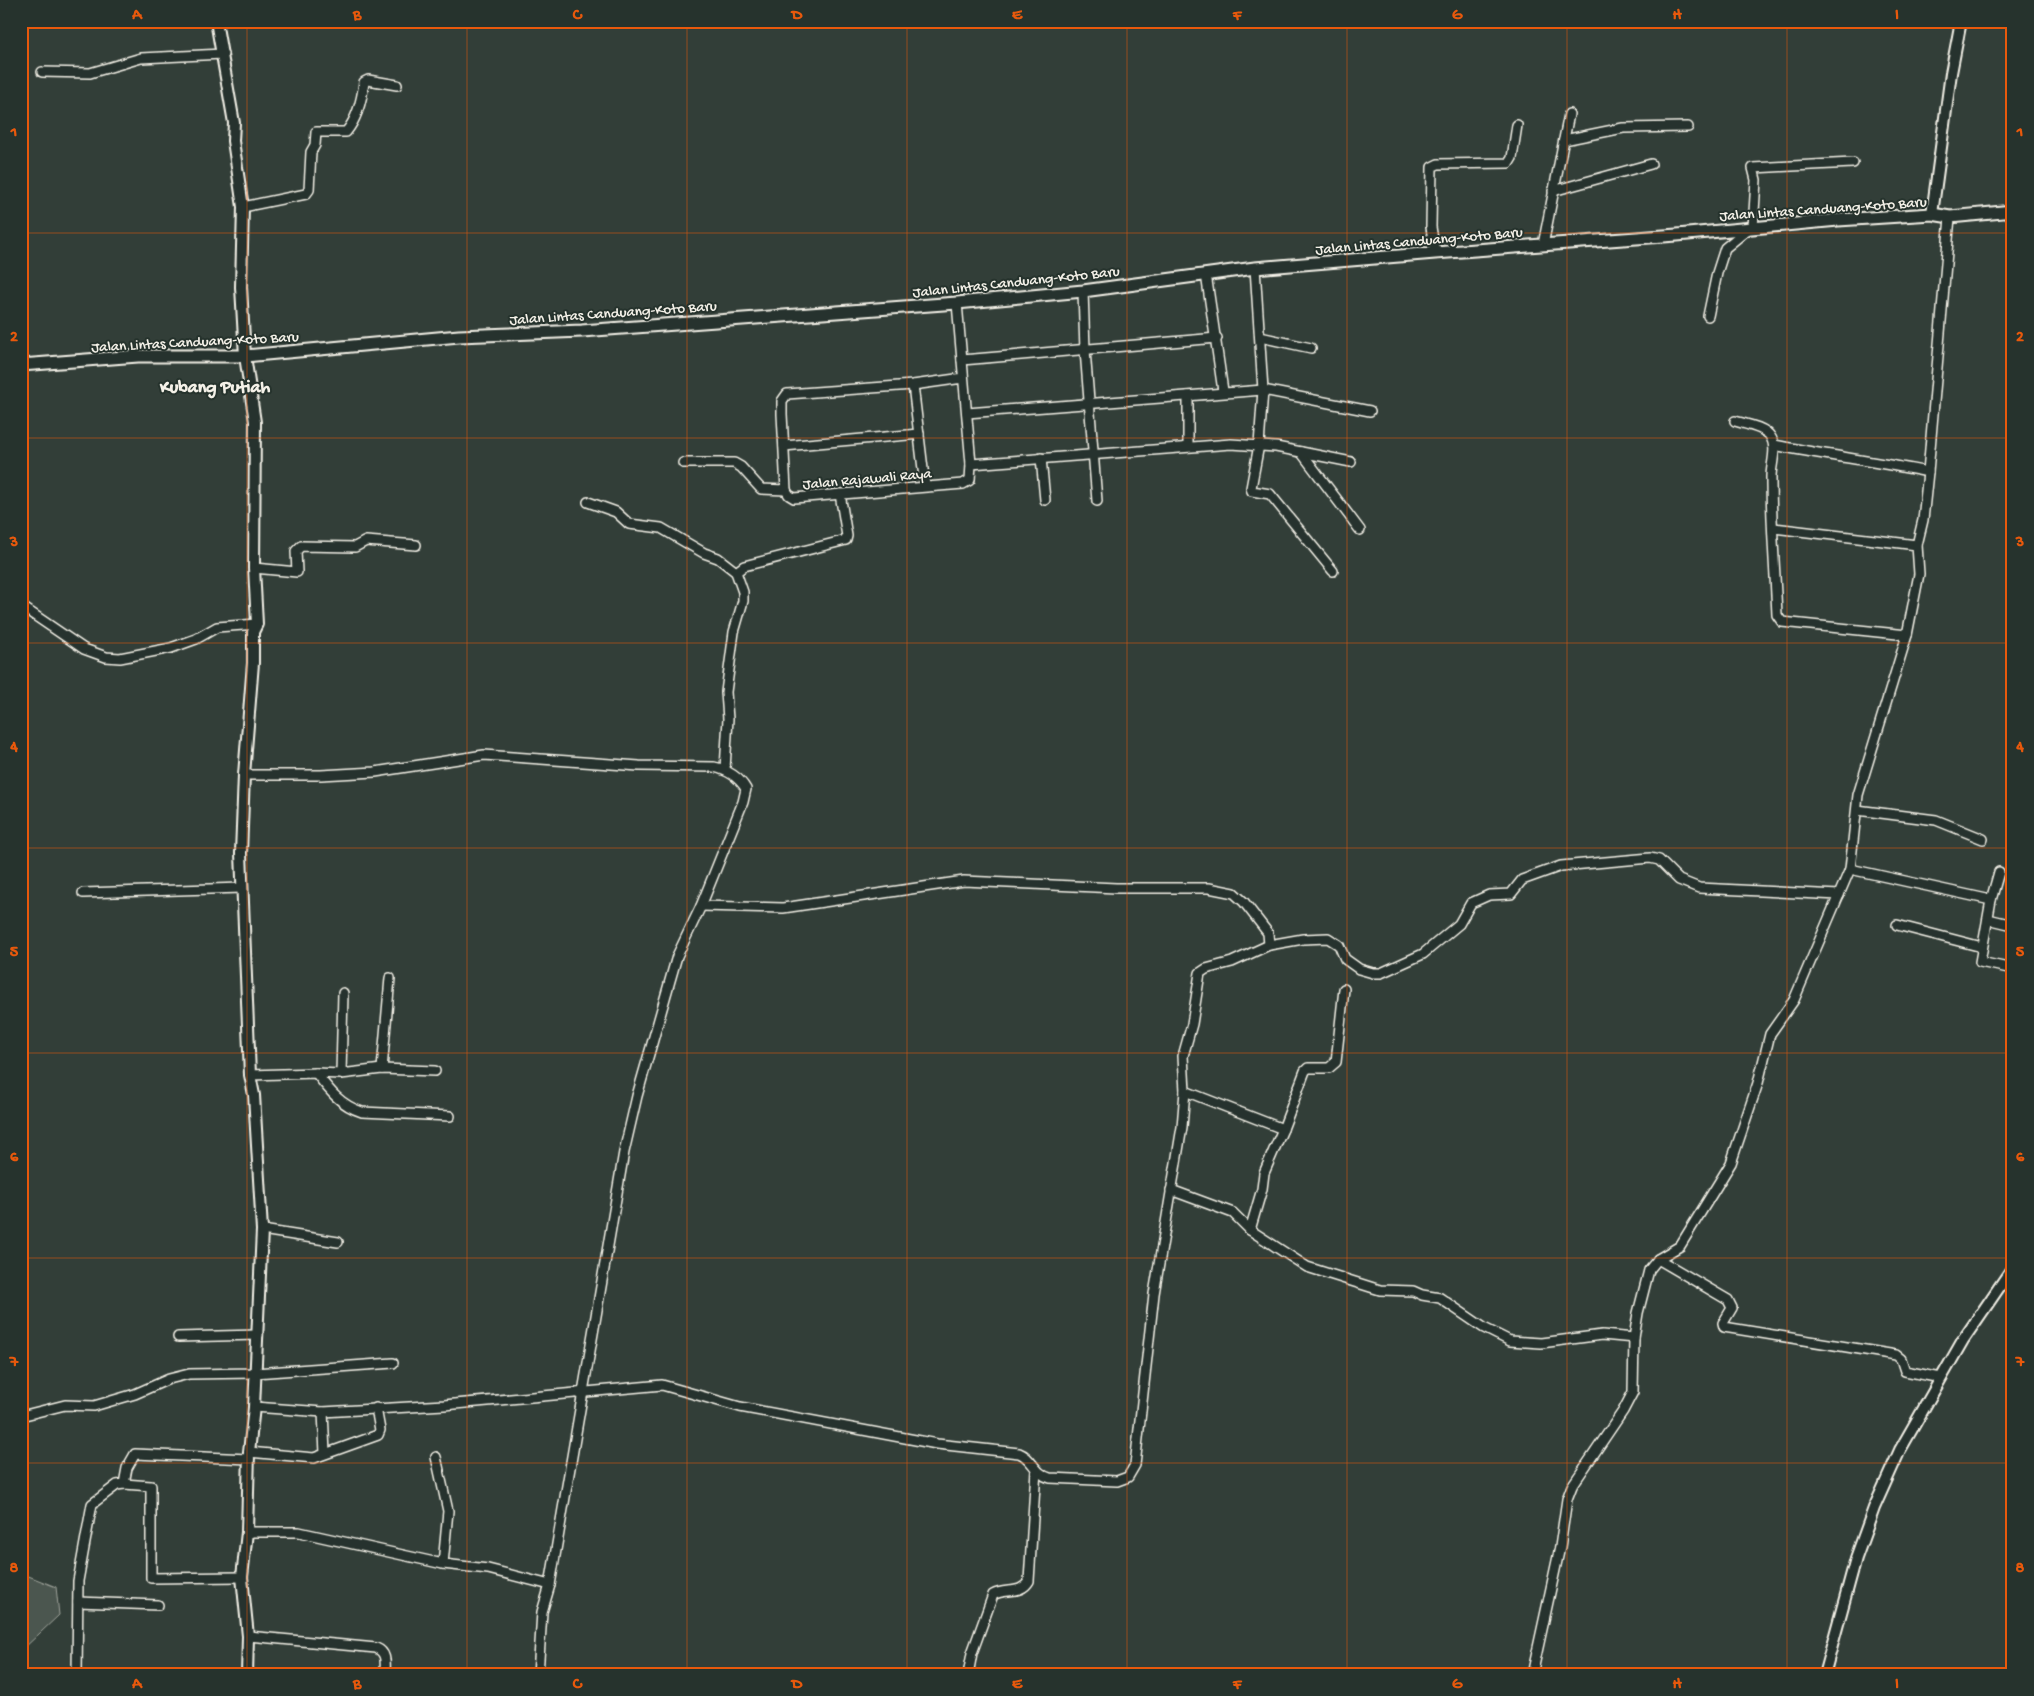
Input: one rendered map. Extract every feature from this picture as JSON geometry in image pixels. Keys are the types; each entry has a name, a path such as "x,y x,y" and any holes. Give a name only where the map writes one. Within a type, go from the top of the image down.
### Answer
{"main road":[{"name":"Jalan Lintas Canduang-Koto Baru","path":"21,365 138,356 245,356 459,336 582,331 957,303 1083,291 1255,268 1932,214 1950,217 2013,211"}],"street":[{"path":"216,21 234,123 233,141 243,207 241,287 245,356 255,422 254,568 257,624 253,632 253,663 244,775 241,853 250,1075 254,1095 262,1230 254,1407 249,1455 247,1532 242,1577 248,1636 247,1675"},
{"path":"1932,214 1961,21"},
{"path":"42,72 90,73 141,58 223,54"},
{"path":"243,207 306,194 309,190 311,152 315,145 316,132 346,132 353,124 363,93 364,82 368,80 398,85"},
{"path":"1543,245 1569,114"},
{"path":"1435,253 1431,227 1432,168 1438,164 1509,163 1512,158 1517,125"},
{"path":"1564,140 1624,128 1688,127"},
{"path":"1708,316 1717,273 1725,248 1750,228 1756,180 1753,168 1853,163"},
{"path":"1553,191 1651,164"},
{"path":"1532,1675 1560,1546 1567,1499 1572,1486 1633,1392 1634,1338 1647,1278 1652,1265 1658,1259 1680,1246 1731,1164 1758,1083 1770,1034 1794,1000 1850,869 1858,795 1907,635 1919,574 1917,545 1923,520 1928,472 1950,217"},
{"path":"1255,268 1263,390 1259,445 1251,488 1252,491 1270,494 1333,571"},
{"path":"1206,274 1210,313 1217,338 1223,391"},
{"path":"1083,291 1084,350 1097,501"},
{"path":"957,303 971,464 1188,446 1259,445 1351,462"},
{"path":"1260,337 1311,348"},
{"path":"962,360 1217,338"},
{"name":"Jalan Rajawali Raya","path":"963,378 914,385 788,394 782,401 786,490 794,498 967,483 972,477 971,464"},
{"path":"914,385 925,486"},
{"path":"967,413 1188,396 1223,391 1263,390 1370,411"},
{"path":"1188,396 1188,446"},
{"path":"1735,421 1762,430 1770,435 1774,445 1770,513 1774,528 1777,615 1782,622 1907,635"},
{"path":"784,446 919,434"},
{"path":"1774,445 1928,472"},
{"path":"1301,452 1360,530"},
{"path":"1041,458 1045,500"},
{"path":"683,463 734,463 741,467 757,487 761,489 786,490"},
{"path":"736,572 744,566 846,540 847,536 840,494"},
{"path":"588,502 616,512 629,524 661,528 704,553 718,558 736,572 743,592 743,601 734,632 726,692 728,719 725,769"},
{"path":"1774,528 1917,545"},
{"path":"254,568 297,572 296,551 301,546 355,547 366,541 416,545"},
{"path":"21,606 84,649 106,657 120,658 171,648 196,640 217,627 257,624"},
{"path":"244,775 321,775 375,772 484,755 639,766 714,767 725,769 741,781 746,789 743,802 701,906 677,956 635,1105 624,1152 550,1585 542,1612 538,1675"},
{"path":"1857,810 1936,820 1983,838"},
{"path":"254,1407 323,1412 444,1404 662,1385 740,1407 937,1444 1019,1453 1028,1456 1042,1476 1050,1478 1118,1481 1128,1477 1134,1466 1154,1294 1182,1127 1185,1091 1183,1056 1192,1024 1200,974 1206,969 1232,962 1269,945 1303,939 1328,938 1339,945 1345,959 1359,969 1373,973 1381,972 1423,954 1459,924 1471,903 1489,895 1511,894 1522,880 1561,866 1650,858 1659,860 1679,880 1699,888 1839,895"},
{"path":"1850,869 1992,900"},
{"path":"1999,872 1980,962 2013,969"},
{"path":"701,906 783,908 964,881 1116,888 1209,888 1222,889 1234,893 1244,902 1268,934 1269,945"},
{"path":"83,892 242,888"},
{"path":"1988,919 2013,925"},
{"path":"1898,925 1982,947"},
{"path":"382,1069 390,978"},
{"path":"1250,1230 1262,1189 1264,1173 1305,1071 1308,1068 1329,1068 1336,1062 1344,989"},
{"path":"341,1074 342,993"},
{"path":"250,1075 316,1072 341,1074 382,1069 435,1071"},
{"path":"316,1072 342,1103 356,1111 450,1116"},
{"path":"1185,1091 1283,1129"},
{"path":"1171,1190 1233,1213 1250,1230 1307,1267 1380,1290 1414,1291 1422,1295 1440,1298 1484,1328 1510,1341 1541,1343 1602,1335 1634,1338"},
{"path":"262,1230 338,1242"},
{"path":"1658,1259 1728,1300 1732,1308 1723,1324 1724,1327 1896,1355 1901,1359 1905,1371 1941,1378"},
{"path":"1824,1675 1856,1558 1874,1508 1900,1450 1933,1396 1963,1340 2013,1268"},
{"path":"178,1337 258,1335"},
{"path":"21,1416 65,1405 94,1406 135,1394 169,1378 189,1374 255,1373 393,1363"},
{"path":"124,1484 127,1468 135,1454 249,1455 314,1458 325,1452 378,1435 380,1430 376,1408"},
{"path":"323,1412 325,1452"},
{"path":"436,1457 448,1511 443,1564"},
{"path":"968,1675 972,1653 993,1595 998,1592 1020,1590 1029,1581 1036,1470"},
{"path":"77,1675 78,1581 92,1504 117,1484 152,1486 151,1578 242,1577"},
{"path":"247,1532 299,1532 443,1564 488,1569 550,1585"},
{"path":"78,1602 158,1605"},
{"path":"248,1636 376,1648 382,1650 385,1656 385,1675"}],"shaded area":[{"path":"21,1573 56,1587 59,1615 21,1651"}],"district":[{"name":"Kubang Putiah","path":"215,386"}]}
